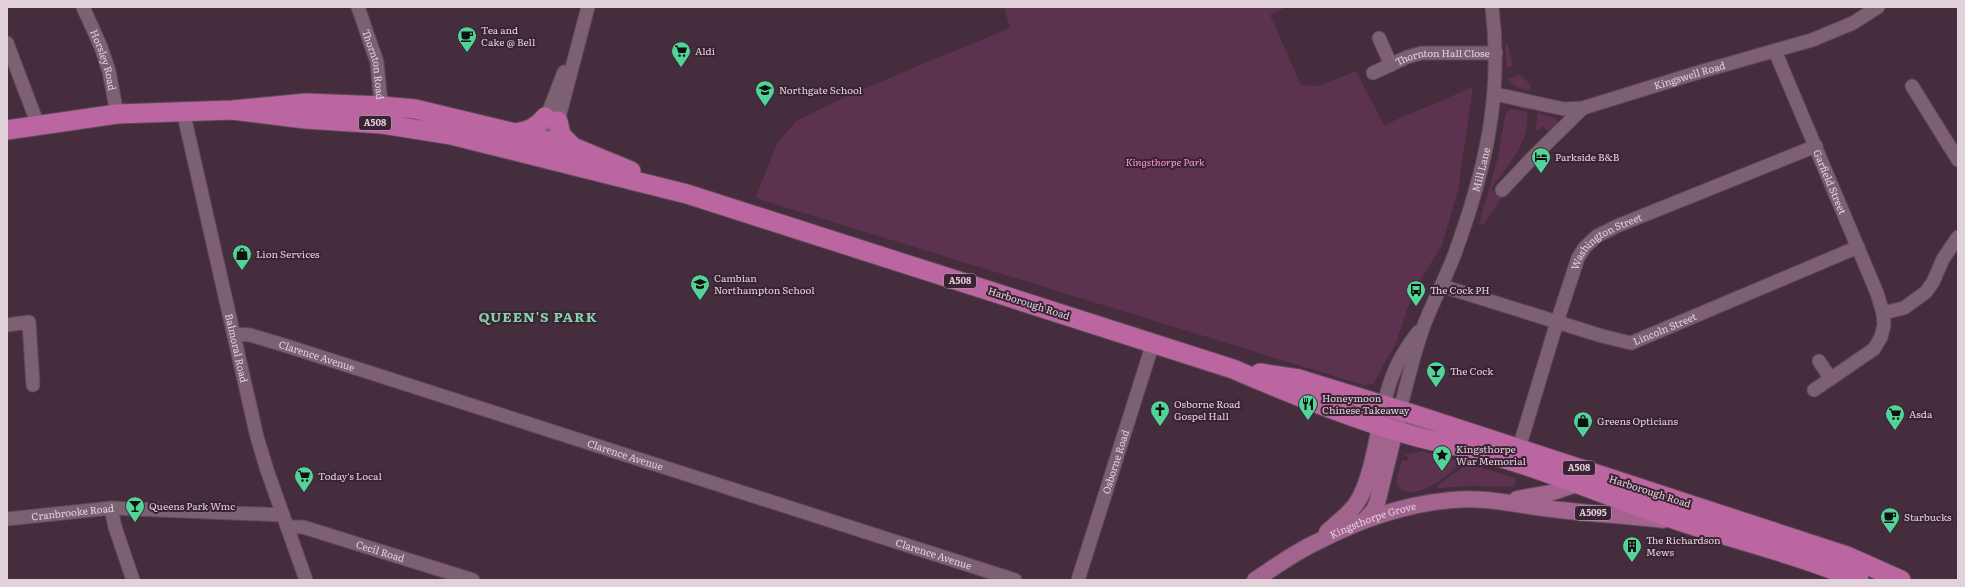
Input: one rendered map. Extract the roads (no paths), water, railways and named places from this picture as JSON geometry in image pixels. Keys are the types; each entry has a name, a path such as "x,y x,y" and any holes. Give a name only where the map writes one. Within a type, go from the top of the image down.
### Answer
{"highway":[{"name":"A508","path":"7,130 117,114 232,110 306,103 382,115 415,109 515,142 573,157"},
{"name":"A508","path":"382,115 390,113 403,118 470,136 487,144 541,140"},
{"path":"515,142 528,131 551,119 573,157"},
{"path":"541,140 542,148 573,157"},
{"name":"Harborough Road","path":"573,157 1233,369 1299,379 1392,418 1478,451 1577,484 1682,522 1813,562 1859,580"},
{"name":"Harborough Road","path":"1392,418 1419,416 1847,556 1901,580"}],"main road":[{"path":"1365,520 1374,510 1377,503 1392,418"},
{"name":"A5095","path":"1316,542 1358,502 1369,471 1392,418"},
{"name":"Kingsthorpe Grove","path":"1503,501 1550,493 1597,479 1611,478"},
{"name":"Kingsthorpe Grove","path":"1255,580 1316,542 1365,520 1383,514 1437,502 1470,499 1503,501 1536,507 1682,522"}],"street":[{"name":"Horsley Road","path":"83,7 102,47 109,70 117,114"},
{"name":"Thornton Road","path":"358,7 377,62 382,115"},
{"path":"541,140 554,127 551,119 588,7"},
{"name":"Mill Lane","path":"1392,418 1388,385 1407,346 1424,324 1445,287 1478,182 1488,137 1495,94 1496,53 1492,7"},
{"name":"Kingswell Road","path":"1495,94 1564,109 1583,108 1832,33 1853,23 1878,7"},
{"name":"Thornton Hall Close","path":"1378,38 1391,65"},
{"path":"7,43 38,125"},
{"name":"Garfield Street","path":"1775,51 1877,293 1883,313 1884,325 1881,337 1874,349 1814,390"},
{"name":"Thornton Hall Close","path":"1372,73 1422,53 1496,53"},
{"path":"1912,86 1958,160"},
{"path":"1502,190 1534,155 1583,108"},
{"name":"Balmoral Road","path":"183,111 259,442 306,580"},
{"name":"Washington Street","path":"1519,448 1578,258 1585,247 1597,236 1617,226 1816,146"},
{"path":"1883,313 1904,308 1926,292 1933,282 1943,259 1958,237"},
{"name":"Lincoln Street","path":"1445,287 1624,342 1636,342 1858,247"},
{"path":"1419,416 1412,409 1409,400 1414,375 1445,287"},
{"path":"7,325 29,322 32,385"},
{"name":"Mill Lane","path":"1392,418 1405,390 1424,324"},
{"name":"Clarence Avenue","path":"234,334 250,335 287,346 1015,580"},
{"name":"Osborne Road","path":"1078,580 1153,343"},
{"path":"1819,360 1830,378"},
{"path":"111,508 115,528 133,580"},
{"name":"Cranbrooke Road","path":"7,518 111,508 285,521"},
{"name":"Cecil Road","path":"285,521 473,580"}],"place":[{"name":"Tea and Cake @ Bell","path":"467,53"},
{"name":"Aldi","path":"681,68"},
{"name":"Northgate School","path":"765,107"},
{"name":"Parkside B&B","path":"1541,174"},
{"name":"Lion Services","path":"242,271"},
{"name":"Cambian Northampton School","path":"700,301"},
{"name":"The Cock PH","path":"1416,307"},
{"name":"The Cock","path":"1436,388"},
{"name":"Honeymoon Chinese Takeaway","path":"1308,421"},
{"name":"Osborne Road Gospel Hall","path":"1160,427"},
{"name":"Asda","path":"1895,431"},
{"name":"Greens Opticians","path":"1583,438"},
{"name":"Kingsthorpe War Memorial","path":"1442,472"},
{"name":"Today's Local","path":"304,493"},
{"name":"Queens Park Wmc","path":"135,523"},
{"name":"Starbucks","path":"1890,534"},
{"name":"The Richardson Mews","path":"1632,563"}],"district":[{"name":"QUEEN'S PARK","path":"538,317"}],"park label":[{"name":"Kingsthorpe Park","path":"1165,162"}]}
